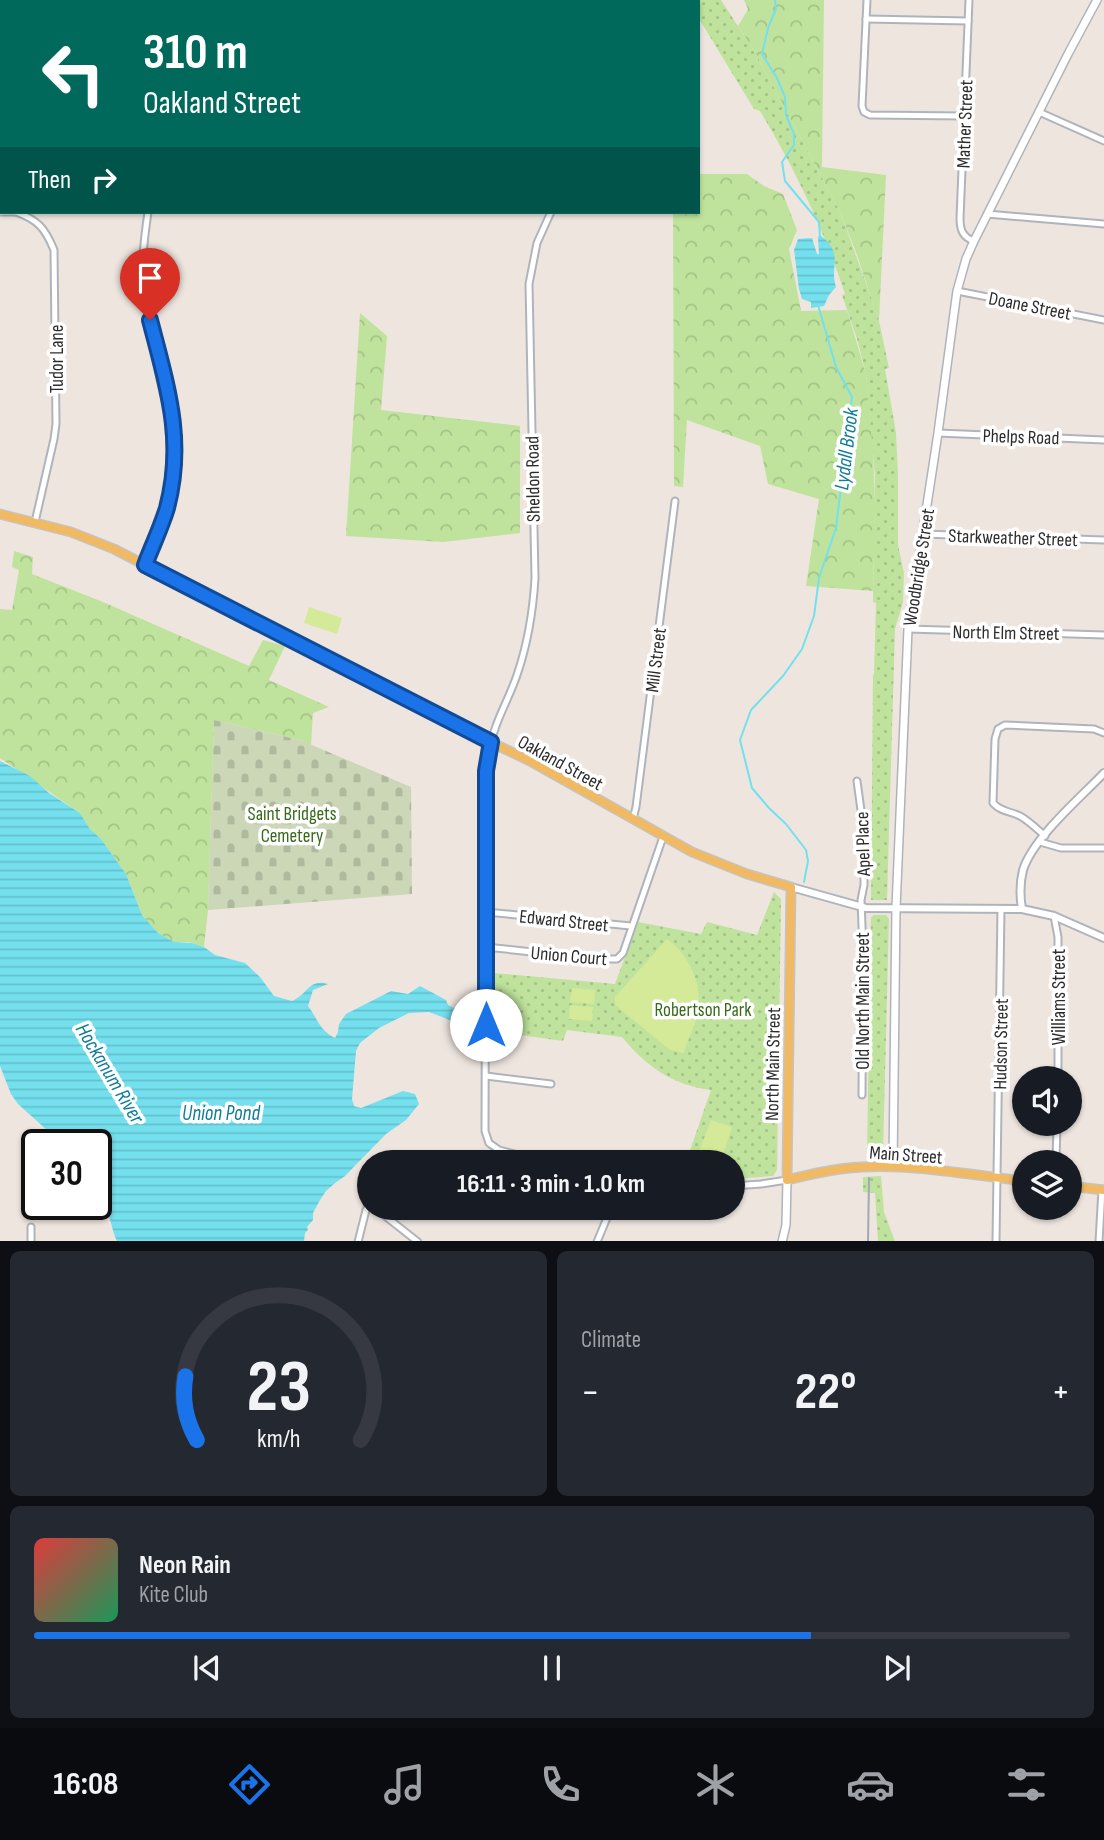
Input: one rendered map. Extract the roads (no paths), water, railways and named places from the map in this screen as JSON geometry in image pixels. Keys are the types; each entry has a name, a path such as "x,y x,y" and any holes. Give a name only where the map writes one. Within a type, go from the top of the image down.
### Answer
{"main road":[{"name":"Woodbridge Street","path":"893,1167 896,908 908,629 957,290 966,259 987,214 1097,0"},
{"name":"Oakland Street","path":"0,514 95,540 530,761 663,837 713,862 791,887"},
{"name":"North Main Street","path":"782,1241 786,1225 791,887"},
{"name":"Main Street","path":"787,1180 851,1168 893,1167 1012,1180"},
{"path":"1082,1187 1103,1189"}],"street":[{"path":"867,0 862,106 864,112 870,115 964,116"},
{"name":"Mather Street","path":"969,0 960,227 963,234 974,242"},
{"path":"866,19 968,21"},
{"path":"1039,112 1104,141"},
{"name":"Tudor Lane","path":"22,214 38,222 48,235 54,250 56,424 35,522"},
{"path":"145,565 167,506 175,454 169,391 145,297 143,268 148,214"},
{"name":"Sheldon Road","path":"499,1150 486,1138 484,1121 486,771 496,725 517,675 531,622 535,578 529,284 537,243 550,214"},
{"path":"987,214 1104,224"},
{"name":"Doane Street","path":"957,290 1104,320"},
{"name":"Phelps Road","path":"938,433 1104,440"},
{"name":"Mill Street","path":"633,819 675,501"},
{"name":"Starkweather Street","path":"923,534 1104,540"},
{"name":"North Elm Street","path":"908,629 1104,635"},
{"path":"1104,733 1094,729 1005,725 998,729 995,739 993,803 999,810 1023,818 1042,839 1061,848 1104,848"},
{"path":"1022,909 1024,869 1042,839 1104,773"},
{"name":"Apel Place","path":"857,781 864,827 862,907"},
{"name":"Edward Street","path":"486,912 631,926 663,837"},
{"name":"Oakland Street","path":"791,887 862,907 1022,909 1054,916 1104,938"},
{"name":"Old North Main Street","path":"862,907 862,1094"},
{"name":"Hudson Street","path":"996,1241 1001,909"},
{"name":"Williams Street","path":"1054,916 1058,937 1058,1066"},
{"name":"Union Court","path":"486,947 617,959 623,953 631,926"},
{"path":"485,1076 551,1084"},
{"path":"745,1185 787,1180"},
{"path":"1099,1241 1103,1189"},
{"path":"358,1241 364,1220"},
{"path":"391,1220 418,1241"},
{"path":"597,1241 606,1220"},
{"path":"31,1227 31,1241"}],"water":[{"path":"820,235 828,242 834,254 836,287 824,306 811,308 811,302 802,299 799,289 794,250 798,239 812,238 819,254"},
{"name":"Union Pond","path":"0,761 30,776 49,793 80,813 126,874 142,915 158,933 174,942 192,943 215,955 245,963 274,996 292,1001 312,985 328,984 313,990 308,1006 322,1028 335,1038 339,1024 346,1014 391,991 408,994 420,986 446,1000 448,1005 454,1008 479,1009 475,1024 455,1022 429,1012 409,1013 379,1028 360,1043 356,1051 352,1099 354,1106 361,1108 403,1091 415,1094 419,1104 406,1120 386,1134 370,1150 357,1150 357,1164 326,1191 313,1213 313,1220 307,1227 304,1241 117,1241 110,1220 112,1220 112,1129 46,1129 18,1104 0,1066"}],"waterway":[{"name":"Lydall Brook","path":"775,0 776,9 762,54 785,97 786,115 794,134 794,145 782,162 785,181 819,222 820,237"},
{"name":"Lydall Brook","path":"804,882 808,861 806,850 752,788 740,740 751,710 783,676 802,649 814,616 819,578 836,528 852,397 836,367 818,305"}],"railway":[{"path":"868,1241 869,1178"}],"park label":[{"name":"Saint Bridgets Cemetery","path":"292,824"},
{"name":"Robertson Park","path":"703,1009"}],"water label":[{"name":"Hockanum River","path":"110,1073"}]}
